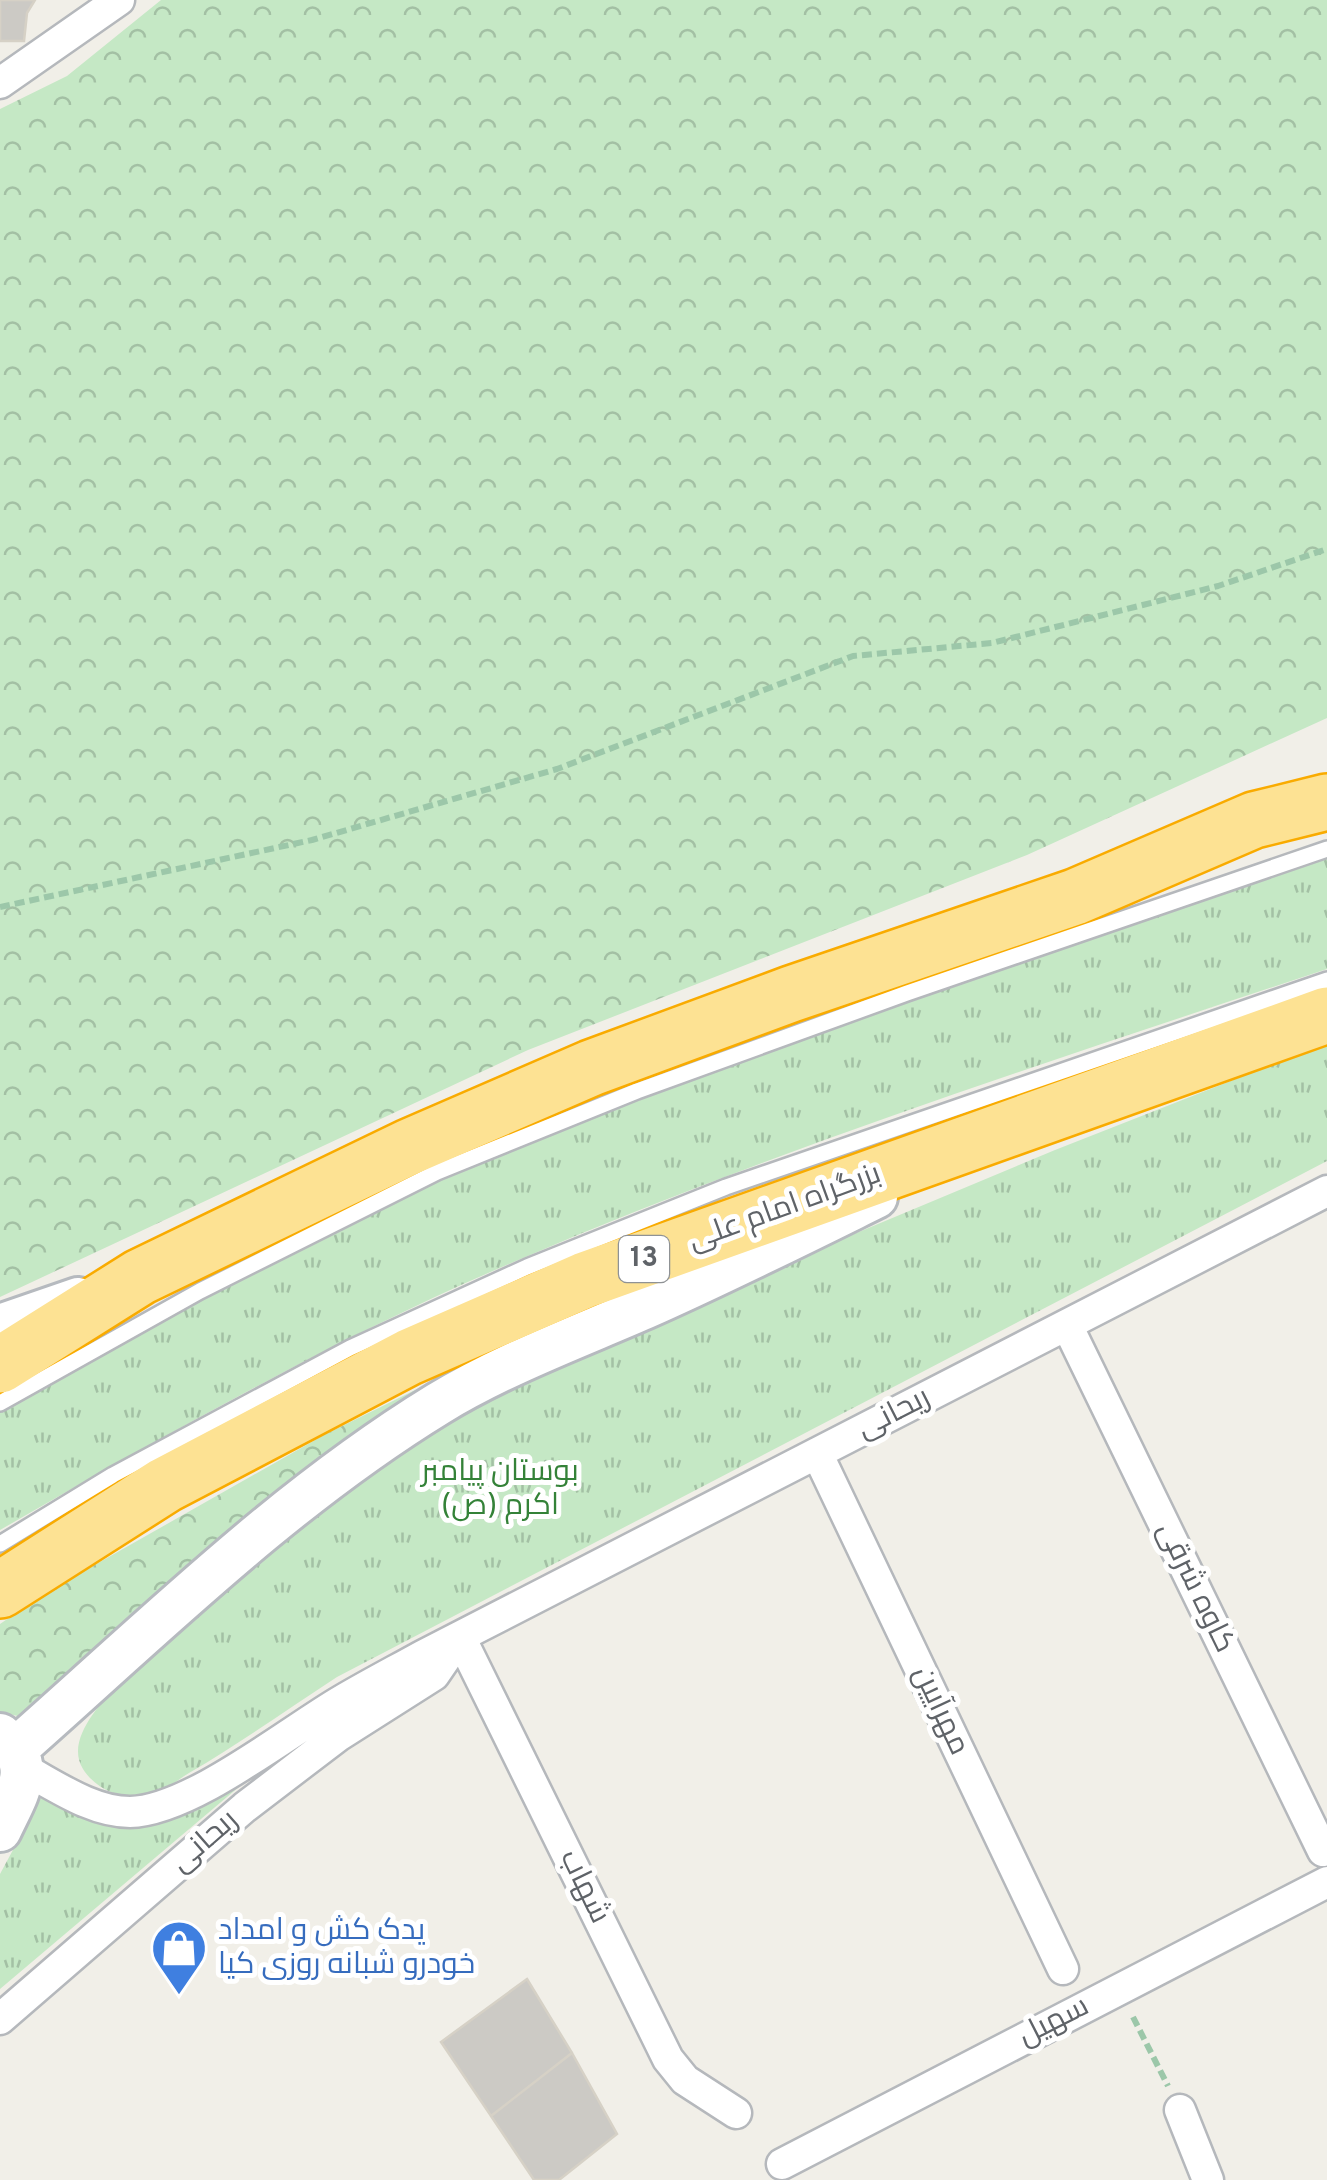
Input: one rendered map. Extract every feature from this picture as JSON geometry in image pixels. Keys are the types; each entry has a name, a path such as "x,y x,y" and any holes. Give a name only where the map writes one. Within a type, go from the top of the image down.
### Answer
{"highway":[{"path":"0,1365 140,1277 409,1147 591,1068 791,994 1075,897 1254,820 1327,775"},
{"path":"1254,820 1327,802"},
{"name":"بزرگراه امام علی","path":"0,1590 165,1485 409,1356 586,1280 1327,1015"}],"main road":[{"path":"0,1830 19,1790 13,1751 278,1518 344,1466 441,1402 796,1239 1034,1118"},
{"path":"0,1326 140,1277"}],"street":[{"path":"0,83 105,6"},
{"name":"ریحانی","path":"13,1751 102,1809 130,1812 157,1808 209,1784 341,1701 460,1637 1327,1191"},
{"name":"کاوه شرقی","path":"1067,1325 1324,1851"},
{"name":"مهرآیین","path":"817,1453 1062,1970"},
{"name":"ریحانی","path":"0,2019 246,1807 338,1736 434,1676 460,1637"},
{"name":"شهاب","path":"460,1637 668,2059 686,2080 736,2113"},
{"name":"سهیل","path":"782,2164 1327,1882"},
{"path":"1180,2110 1208,2180"}],"lane":[{"path":"0,1403 200,1291 437,1172 637,1091 906,992 1327,849"},
{"path":"0,1544 113,1475 350,1348 527,1267 726,1187 1327,980"}],"path":[{"path":"0,907 312,840 557,768 853,656 992,643 1218,586 1327,548"},
{"path":"1118,1988 1180,2110"}],"green space":[{"path":"161,0 1327,0 1327,718 1027,855 528,1050 0,1297 0,109 67,76"},
{"path":"1327,857 1327,969 817,1143 516,1261 318,1354 0,1530 0,1411 302,1245 437,1180 811,1032"},
{"name":"بوستان پیامبر اکرم (ص)","path":"1327,1043 1327,1161 337,1677 160,1792 121,1796 95,1783 83,1769 78,1746 81,1735 118,1683 336,1489 457,1409 653,1318 1055,1150"},
{"path":"494,1351 509,1352 22,1717 0,1712 0,1624 47,1592 324,1435"},
{"path":"253,1775 0,1989 0,1874 41,1798 107,1823"}],"building":[{"path":"0,0 35,0 27,13 24,41 0,41"},
{"path":"527,1979 572,2053 491,2116 441,2042"},
{"path":"572,2053 617,2134 559,2180 534,2180 491,2116"}],"place":[{"name":"یدک کش و امداد خودرو شبانه روزی کیا","path":"179,1997"}]}
